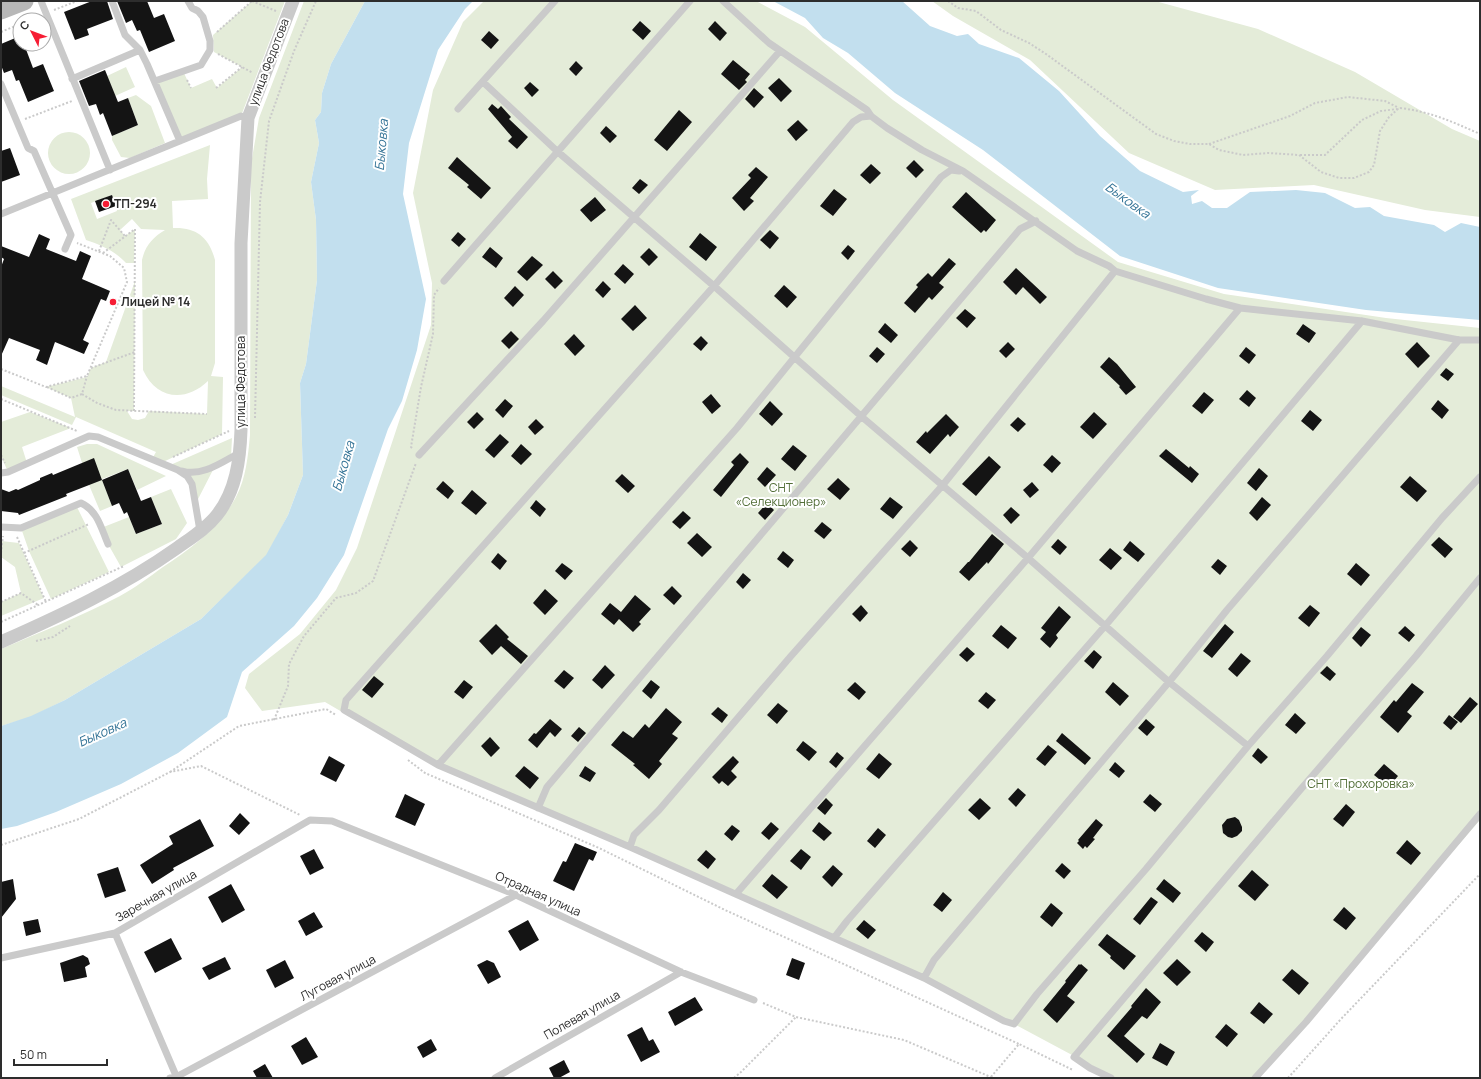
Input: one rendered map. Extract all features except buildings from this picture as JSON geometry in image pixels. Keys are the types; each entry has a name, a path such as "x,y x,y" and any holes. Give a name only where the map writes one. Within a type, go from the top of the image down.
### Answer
{"street":[{"path":"1,10 24,1"},
{"name":"улица Федотова","path":"1,642 46,622 119,585 164,557 200,532 217,515 225,502 234,480 240,453 242,430 241,243 248,118 293,1"}],"lane":[{"path":"41,1 110,170"},
{"path":"112,1 125,35 140,50 155,81 180,141"},
{"path":"155,81 201,65 210,50 210,41 203,17 198,11 192,8 188,1"},
{"path":"458,109 555,1"},
{"path":"444,281 690,1"},
{"path":"723,1 769,43 867,110 871,116 922,150 963,171 1077,251 1110,266 1115,270 1206,299 1240,308 1362,321 1459,340 1480,340"},
{"path":"72,78 140,50"},
{"path":"419,456 538,327 780,51"},
{"path":"483,82 558,152 714,286 862,417 1028,558 1169,682 1248,746"},
{"path":"1,84 28,148 34,151 71,235 65,249"},
{"path":"1,214 241,116 248,118"},
{"path":"871,116 861,117 853,122 714,286 346,700 344,710 438,765 630,847 924,978 1014,1024 1037,994 1146,869 1248,746 1327,656 1442,518 1480,477"},
{"path":"438,765 737,428 941,177 951,170 963,171"},
{"path":"538,808 547,787 1020,229 1036,221"},
{"path":"630,847 634,835 659,810 688,774 716,744 791,656 942,486 1115,270"},
{"path":"736,894 1028,558 1240,308"},
{"path":"834,938 852,915 1105,626 1362,321"},
{"path":"924,978 934,960 1169,682 1227,610 1459,340"},
{"path":"1,473 8,472 89,436 98,436 178,470 190,473 206,470 240,453"},
{"path":"178,470 186,476 192,484 200,532"},
{"path":"3,527 21,528 81,503 92,510 108,544"},
{"path":"1111,1078 1090,1068 1074,1056 1416,656 1480,578"},
{"path":"1255,1078 1306,1022 1480,814"},
{"name":"Отрадная улица","path":"310,820 332,821 516,895 681,972 754,1000"},
{"name":"Заречная улица","path":"1,958 115,933 310,820"},
{"name":"Луговая улица","path":"174,1078 516,895"},
{"path":"115,933 174,1078"},
{"name":"Полевая улица","path":"495,1078 681,972"}],"path":[{"path":"210,41 213,35 252,1 280,13"},
{"path":"255,422 260,202 269,121 294,51 316,1"},
{"path":"948,1 958,8 976,11 1001,30 1029,43 1156,134 1174,141 1209,144 1290,116 1314,103 1348,97 1385,101 1399,108"},
{"path":"1,32 12,27"},
{"path":"210,50 256,75"},
{"path":"216,88 242,67"},
{"path":"17,122 80,98"},
{"path":"1209,144 1219,150 1243,156 1268,153 1325,155 1362,120 1381,111 1399,108 1411,109 1444,118 1480,134"},
{"path":"1299,155 1321,172 1339,178 1354,178 1369,172 1374,165 1380,131 1389,117 1399,108"},
{"path":"99,251 111,220 125,236"},
{"path":"103,253 134,228 134,411"},
{"path":"69,240 110,256 124,268 127,282 90,368 82,394"},
{"path":"274,720 288,686 289,664 304,636 336,598 356,593 373,581 419,456 411,447 421,387 433,334 434,295 444,281"},
{"path":"90,368 135,352"},
{"path":"1,369 71,398 82,394 116,410 207,414"},
{"path":"46,387 87,376"},
{"path":"1,399 89,436"},
{"path":"24,553 98,520"},
{"path":"1,553 3,527"},
{"path":"13,528 46,602"},
{"path":"1,622 127,565"},
{"path":"1,602 21,594 38,605"},
{"path":"1,845 79,819 170,772 239,726 326,709 340,717"},
{"path":"407,759 424,773 592,845 725,910 1073,1070"},
{"path":"170,772 201,766 310,820"},
{"path":"1288,1078 1341,1019 1480,874"},
{"path":"754,1000 796,1017 904,1040 991,1078 1019,1044"},
{"path":"734,1078 796,1017"}],"green space":[{"path":"252,1 285,1 241,116 180,141 155,81 183,71 191,88 212,79 217,88 242,67 214,52 213,35"},
{"path":"304,1 365,1 331,64 322,93 321,112 315,120 319,143 311,182 316,220 317,280 306,364 300,383 303,475 288,515 267,555 201,619 65,700 31,717 1,726 1,649 61,624 120,596 137,586 194,545 213,528 229,508 239,490 246,467 250,435 251,164 259,118"},
{"name":"СНТ «Селекционер»","path":"484,1 756,1 805,27 893,100 1118,262 1224,294 1386,318 1480,328 1480,820 1256,1078 1115,1078 1014,1024 828,936 431,764 325,702 262,711 245,688 249,674 300,634 336,590 357,548 431,325 432,283 413,193 433,90 463,22"},
{"path":"932,1 1155,1 1258,29 1355,72 1452,129 1480,141 1480,217 1425,210 1314,185 1215,190 1129,153 1030,60 953,16"},
{"path":"126,67 135,87 115,96 107,76"},
{"path":"136,95 151,106 165,143 130,158 121,157 112,140 112,136 138,125 128,98"},
{"path":"65,132 73,132 81,135 87,141 90,153 87,165 81,171 73,174 65,174 57,171 51,165 48,157 48,149 51,141 57,135"},
{"path":"210,145 207,179 208,199 172,201 173,228 188,229 200,235 209,245 215,260 215,363 211,376 223,377 222,434 161,463 152,459 156,452 76,417 72,425 1,395 1,386 75,417 71,398 46,387 87,377 91,368 106,362 135,281 134,411 127,411 132,419 138,420 145,418 149,411 207,414 208,381 190,393 172,395 155,387 143,370 142,260 145,250 150,242 165,230 141,229 132,219 120,230 125,236 135,229 134,263 126,263 108,249 86,240 71,199","holes":["112,195 117,211 97,219 91,203"]},
{"path":"30,412 71,428 22,447 27,463 8,472 1,456 1,422"},
{"path":"232,438 231,457 215,466 195,505 187,476 168,466"},
{"path":"87,444 97,444 166,476 137,490 128,469 102,479 112,506 100,511 89,485 77,447"},
{"path":"171,489 187,523 176,539 121,567 101,528 129,517 136,534 162,524 151,497"},
{"path":"76,505 109,572 51,599 29,551 21,528"},
{"path":"1,541 19,543 44,598 1,616 1,602 21,593 15,567 1,557"}],"water":[{"name":"Быковка","path":"365,1 473,1 465,9 438,50 409,143 403,194 426,299 417,350 402,401 388,429 344,555 317,598 294,626 242,672 227,717 178,753 121,784 56,812 17,826 1,829 1,726 31,716 65,700 201,619 266,555 288,515 303,475 300,383 306,364 317,280 316,220 311,182 319,143 315,120 321,112 322,93 331,64"},
{"name":"Быковка","path":"773,1 902,1 930,26 957,36 968,34 979,44 1019,58 1059,91 1100,136 1140,171 1183,192 1199,190 1191,196 1192,204 1202,201 1212,208 1227,208 1250,192 1296,190 1325,193 1355,208 1370,207 1384,216 1434,225 1445,232 1461,223 1480,227 1480,320 1366,310 1218,288 1120,256 983,150 895,93 848,53 823,38 805,18"}],"place":[{"name":"ТП-294","path":"106,204"},
{"name":"Лицей № 14","path":"113,302"}],"park label":[{"name":"СНТ «Прохоровка»","path":"1361,784"}]}
